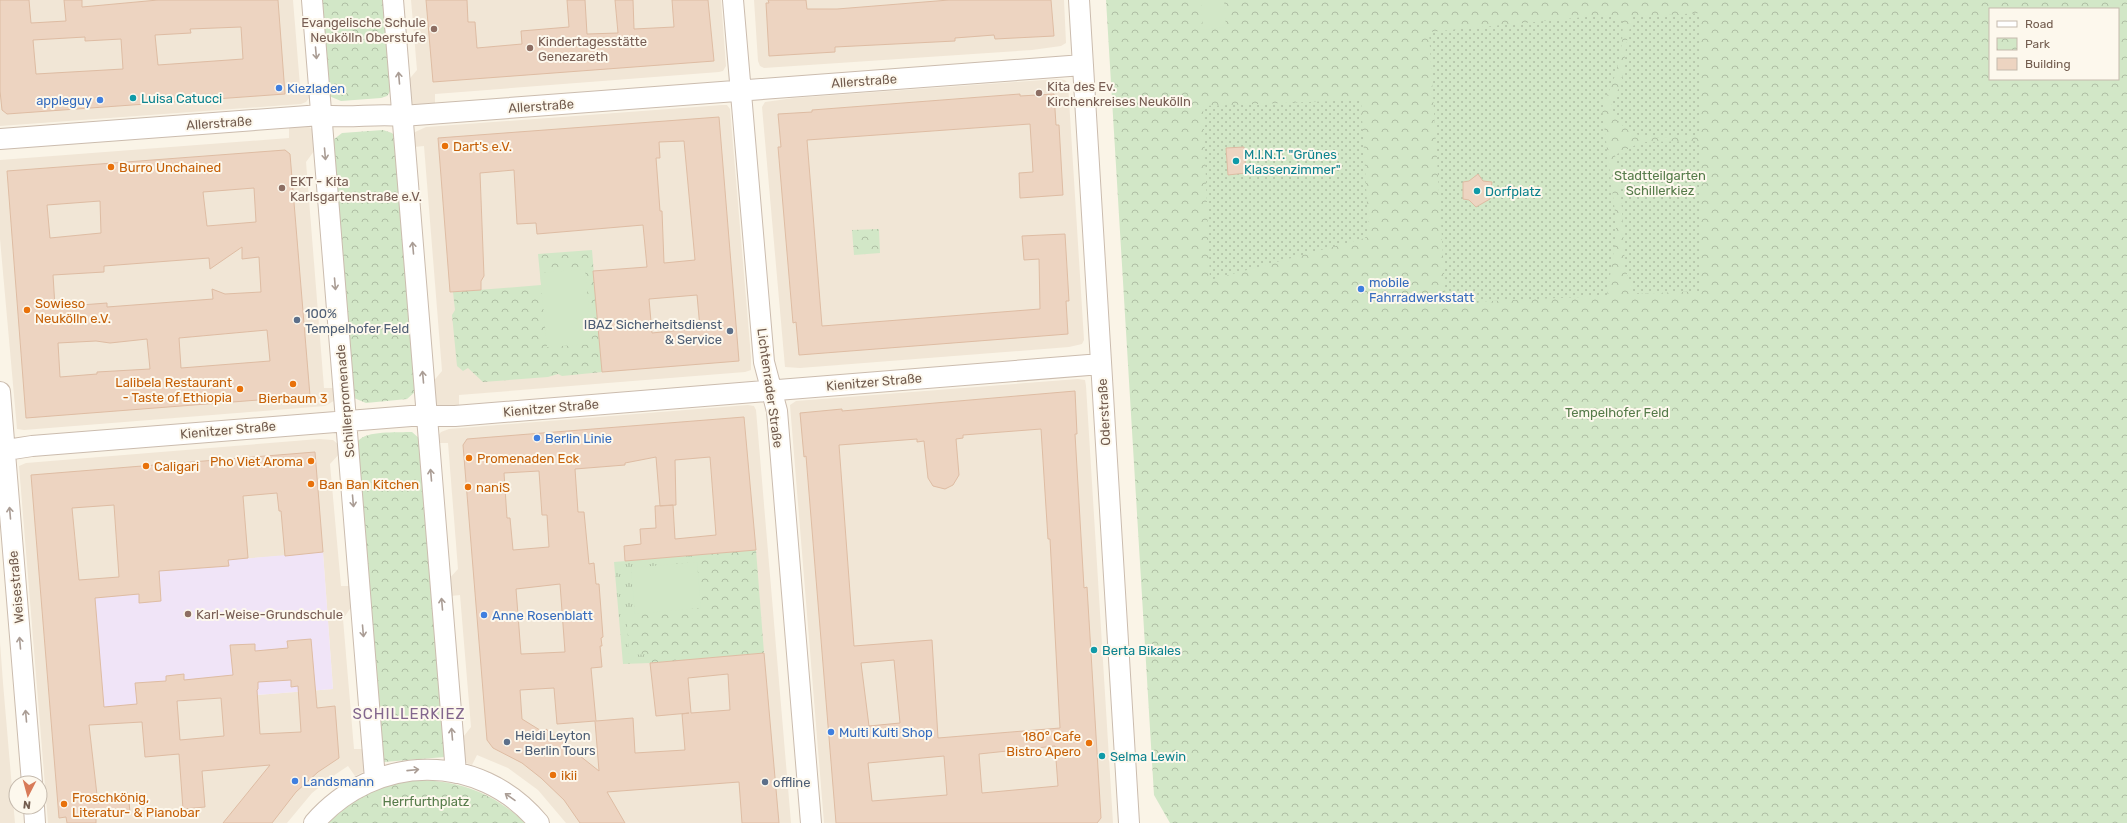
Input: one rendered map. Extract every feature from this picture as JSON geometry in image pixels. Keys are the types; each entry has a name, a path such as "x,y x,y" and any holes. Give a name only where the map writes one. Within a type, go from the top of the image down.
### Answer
{"street":[{"name":"Schillerpromenade","path":"312,0 375,779"},
{"path":"392,0 456,773"},
{"name":"Lichtenrader Straße","path":"733,0 764,362 777,418 811,823"},
{"name":"Oderstraße","path":"1080,0 1129,823"},
{"name":"Allerstraße","path":"0,139 321,115 337,117 385,114 402,116 1083,65"},
{"name":"Kienitzer Straße","path":"2,450 346,421 1101,364"},
{"name":"Weisestraße","path":"0,392 2,450 31,775"},
{"path":"314,823 338,800 355,788 395,772 422,769 456,773 476,778 499,789 515,800 539,823"}],"shaded area":[{"path":"0,0 293,0 300,86 309,85 311,95 306,102 301,104 0,126"},
{"path":"411,0 721,0 726,66 723,71 719,72 435,94 435,105 414,106 410,101 406,83 417,70"},
{"path":"754,0 1064,0 1066,43 1061,46 1032,50 764,68 760,66 758,61"},
{"path":"1057,79 1065,80 1068,84 1084,340 1082,344 1069,347 800,368 785,367 762,107 765,102 794,98"},
{"path":"727,105 730,109 751,370 745,372 459,395 459,406 438,406 435,404 431,384 442,371 424,146 414,147 412,137 415,132 426,127"},
{"path":"308,126 313,130 317,147 306,162 324,388 334,388 335,400 325,406 24,430 17,429 0,239 0,160 289,138 289,127"},
{"path":"1078,379 1085,380 1086,386 1113,823 824,823 790,405 796,401"},
{"path":"748,405 754,406 756,410 791,823 566,823 538,790 508,768 477,755 472,765 466,763 462,758 460,741 471,727 460,595 451,596 447,581 458,569 448,443 438,443 437,438 441,432 449,429"},
{"path":"319,439 333,440 340,446 341,452 330,464 341,586 350,586 354,603 343,619 354,749 363,749 365,769 363,772 355,776 348,766 336,774 312,793 287,823 48,823 48,775 44,775 19,466 26,463","holes":["323,553 333,689 57,711 88,598 139,594 228,560"]},
{"name":"Karl-Weise-Grundschule","path":"225,525 228,560 323,552 333,689 57,711 88,598 138,594 134,532"},
{"path":"0,642 11,775 8,775 8,815 14,815 15,823 0,823"}],"green space":[{"path":"318,0 386,0 391,90 387,96 381,98 341,101 329,96"},
{"name":"Tempelhofer Feld","path":"1106,0 2127,0 2127,823 1170,823 1154,795"},
{"path":"1201,0 1224,0 1226,27 1203,30"},
{"path":"1701,13 1701,136 1657,137 1643,136 1633,133 1618,121 1612,112 1611,107 1613,99 1621,83 1627,40 1633,17"},
{"path":"1606,15 1623,21 1622,43 1616,73 1602,109 1616,220 1616,236 1607,296 1446,303 1429,32"},
{"path":"1361,100 1369,237 1210,280 1203,106"},
{"path":"383,130 392,133 396,138 416,391 407,399 366,403 354,398 333,140 342,133"},
{"name":"Stadtteilgarten Schillerkiez","path":"1701,141 1701,291 1634,294 1625,269 1622,209 1615,155 1642,142"},
{"path":"879,229 880,253 854,255 852,230"},
{"path":"592,250 602,372 562,376 558,374 548,377 483,382 468,368 463,371 457,366 452,315 455,310 453,292 541,285 538,254"},
{"path":"585,269 592,344 547,347 540,273"},
{"path":"412,432 420,439 445,757 384,762 382,761 356,444 365,436 371,434"},
{"path":"756,550 650,654 650,663 623,664 614,562"},
{"path":"756,550 764,653 650,663 650,654 629,655 627,623 636,622 631,568 697,562 697,555"},
{"path":"697,562 701,608 635,614 631,568"},
{"name":"Herrfurthplatz","path":"422,780 451,783 478,791 502,804 525,823 328,823 346,807 383,782"}],"building":[{"path":"0,0 29,0 31,23 66,21 64,0 82,0 82,7 158,0 278,0 285,94 7,114 2,110 0,91","holes":["241,27 243,59 158,65 155,35 191,33 190,29","85,37 85,41 121,39 123,69 36,74 33,40"]},
{"path":"426,0 467,0 468,22 475,22 477,48 522,44 521,31 569,27 567,0 585,0 587,34 618,33 615,0 633,0 634,29 674,27 672,0 708,0 714,61 433,82"},
{"path":"768,0 806,0 807,9 837,9 949,0 1051,0 1054,36 995,39 994,35 955,38 955,41 835,47 835,52 769,56 766,3 769,3"},
{"path":"1020,94 1020,96 1054,94 1056,125 1059,125 1063,195 1020,198 1019,173 1033,172 1030,124 807,140 822,326 1040,309 1039,259 1024,260 1022,236 1065,234 1069,301 1066,301 1068,334 799,355 796,322 793,323 778,147 781,147 778,114"},
{"path":"719,117 739,361 602,372 593,271 647,267 643,225 537,234 536,223 517,224 514,170 480,173 484,276 481,281 481,290 450,292 438,138","holes":["684,141 695,260 664,263 662,211 660,211 656,158 660,158 659,142","697,295 700,328 652,333 649,299"]},
{"name":"M.I.N.T. \"Grünes Klassenzimmer\"","path":"1244,147 1246,173 1228,175 1226,148"},
{"path":"285,150 290,154 310,396 26,418 7,171","holes":["254,188 256,222 207,226 203,192","100,201 101,233 50,238 47,205","242,247 242,259 259,257 261,292 225,294 212,289 213,299 107,307 107,303 55,307 53,275 104,272 104,266 209,258 210,269","267,330 270,361 181,368 179,338","147,339 150,369 97,372 97,374 60,377 58,343 96,341 110,343"]},
{"name":"Dorfplatz","path":"1478,174 1483,181 1492,182 1490,199 1476,207 1469,200 1463,199 1463,182 1469,181"},
{"path":"1075,391 1077,434 1075,434 1084,588 1087,587 1101,818 1097,823 836,823 806,456 804,457 800,413 842,409 842,411","holes":["1041,429 1048,539 1050,539 1060,728 938,738 932,640 854,646 839,445 917,439 917,442 924,441 928,478 933,486 945,489 953,485 959,475 956,439 963,438 963,435","894,660 900,723 869,726 861,663","1055,746 1058,786 982,793 979,754","944,756 947,795 872,801 868,763"]},
{"path":"744,417 756,550 625,561 624,546 641,544 640,529 656,528 655,506 660,506 656,457 625,463 625,465 575,469 578,512 584,512 589,564 594,563 596,584 599,584 603,637 601,638 602,646 600,646 602,667 591,668 596,721 633,718 635,753 685,750 682,714 689,713 656,716 650,663 764,653 779,823 742,823 739,782 607,792 625,823 580,823 564,800 541,778 522,763 493,748 487,740 463,445 467,439","holes":["710,457 716,535 675,539 673,505 676,505 675,460","539,471 542,515 547,515 549,547 513,550 510,518 507,518 504,473","560,584 565,652 521,654 516,589","728,674 730,710 691,713 688,678","554,688 557,724 595,721 599,771 546,729 543,732 522,719 520,690"]},
{"path":"315,452 323,552 285,556 281,511 279,511 277,493 243,496 248,558 228,560 229,566 159,571 161,601 139,603 139,594 95,598 104,707 137,704 135,683 166,681 166,676 184,674 184,680 233,675 230,645 255,644 255,651 288,648 287,641 311,639 317,708 335,706 339,758 318,772 296,792 272,823 223,823 270,765 202,771 205,807 183,809 179,754 145,757 142,722 89,725 97,795 128,793 130,812 96,815 96,823 67,823 66,817 59,818 31,475","holes":["114,505 119,577 79,580 72,508","291,680 291,687 298,686 301,732 260,734 257,690 258,682","221,698 224,736 180,740 177,701"]}],"place":[{"name":"Evangelische Schule Neukölln Oberstufe","path":"434,29"},
{"name":"Kindertagesstätte Genezareth","path":"530,48"},
{"name":"Kiezladen","path":"279,88"},
{"name":"Kita des Ev. Kirchenkreises Neukölln","path":"1039,93"},
{"name":"Luisa Catucci","path":"133,98"},
{"name":"appleguy","path":"100,100"},
{"name":"Dart's e.V.","path":"445,146"},
{"name":"M.I.N.T. \"Grünes Klassenzimmer\"","path":"1236,161"},
{"name":"Burro Unchained","path":"111,167"},
{"name":"EKT - Kita Karlsgartenstraße e.V.","path":"282,188"},
{"name":"Dorfplatz","path":"1477,191"},
{"name":"mobile Fahrradwerkstatt","path":"1361,289"},
{"name":"Sowieso Neukölln e.V.","path":"27,310"},
{"name":"100% Tempelhofer Feld","path":"297,320"},
{"name":"IBAZ Sicherheitsdienst & Service","path":"730,331"},
{"name":"Bierbaum 3","path":"293,384"},
{"name":"Lalibela Restaurant - Taste of Ethiopia","path":"240,389"},
{"name":"Berlin Linie","path":"537,438"},
{"name":"Promenaden Eck","path":"469,458"},
{"name":"Pho Viet Aroma","path":"311,461"},
{"name":"Caligari","path":"146,466"},
{"name":"Ban Ban Kitchen","path":"311,484"},
{"name":"naniS","path":"468,487"},
{"name":"Karl-Weise-Grundschule","path":"188,614"},
{"name":"Anne Rosenblatt","path":"484,615"},
{"name":"Berta Bikales","path":"1094,650"},
{"name":"Multi Kulti Shop","path":"831,732"},
{"name":"Heidi Leyton - Berlin Tours","path":"507,742"},
{"name":"180° Cafe Bistro Apero","path":"1089,743"},
{"name":"Selma Lewin","path":"1102,756"},
{"name":"ikii","path":"553,775"},
{"name":"Landsmann","path":"295,781"},
{"name":"offline","path":"765,782"},
{"name":"Froschkönig, Literatur- & Pianobar","path":"64,804"}],"district":[{"name":"SCHILLERKIEZ","path":"409,714"}]}
